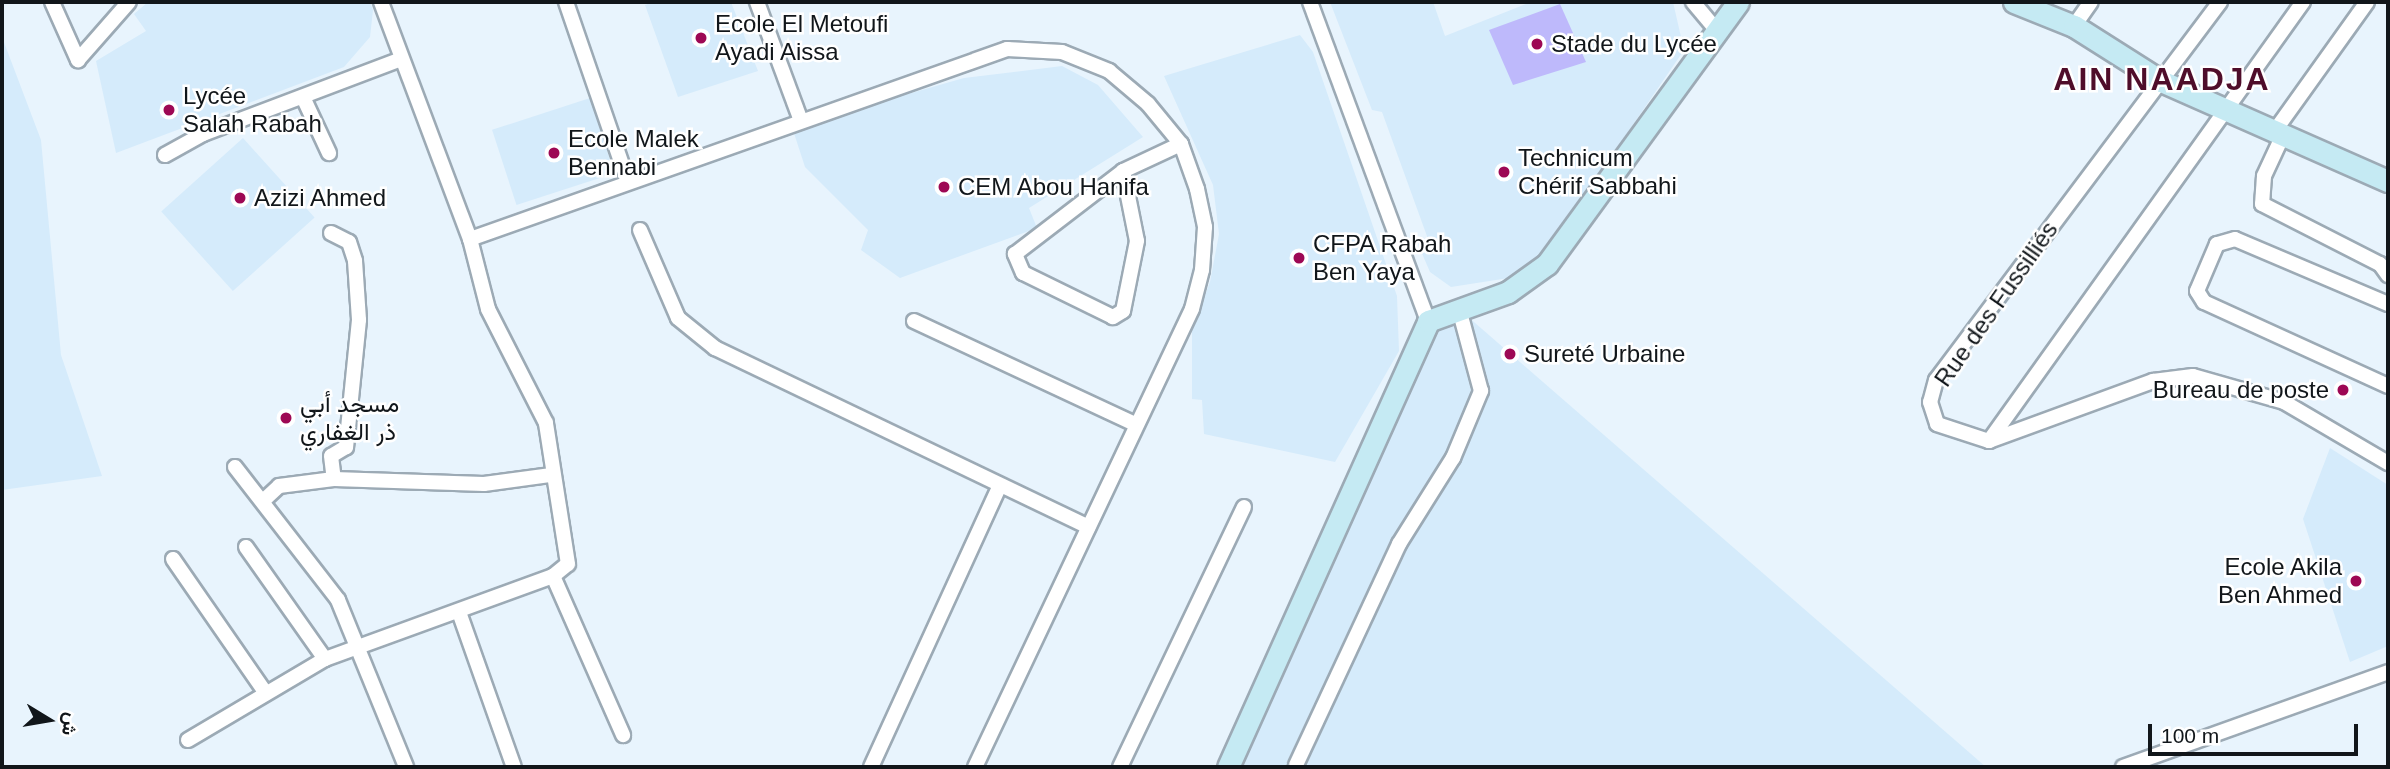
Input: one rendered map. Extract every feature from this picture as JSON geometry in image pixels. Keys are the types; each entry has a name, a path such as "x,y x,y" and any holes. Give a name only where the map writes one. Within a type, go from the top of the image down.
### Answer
{"street":[{"path":"52,2 78,61 129,2"},
{"path":"188,740 265,692 325,659 363,649 553,576 568,564 551,475 546,423 488,309 470,239 381,2"},
{"path":"566,2 628,182"},
{"path":"757,2 800,118"},
{"path":"1228,767 1428,321 1310,2"},
{"path":"1693,2 1714,27"},
{"path":"1428,321 1508,292 1547,264 1714,27 1738,2"},
{"path":"2014,2 2074,26 2161,81 2388,181"},
{"path":"2074,26 2091,2"},
{"name":"Rue des Fussilliés","path":"1989,441 1937,424 1930,402 1936,380 2220,2"},
{"path":"1989,441 2303,2"},
{"path":"2367,2 2278,133 2264,176 2262,204 2380,264 2388,275"},
{"path":"470,239 800,118 1007,49 1062,52 1109,71 1181,144 1205,228 1202,270 1192,309 1135,424 975,767"},
{"path":"165,155 303,97 401,60"},
{"path":"303,97 329,153"},
{"path":"1123,171 1137,241 1123,311 1113,317 1023,273 1015,254 1123,171 1181,144"},
{"path":"640,230 678,318 699,337 740,365 1088,527"},
{"path":"331,233 349,242 359,320 346,447 331,456 334,479"},
{"path":"2388,304 2235,239 2217,244 2197,291 2204,302 2388,386"},
{"path":"1296,765 1399,544 1453,458 1481,391 1459,309"},
{"path":"914,321 1135,424"},
{"path":"1989,441 2152,381 2193,376 2284,402 2388,463"},
{"path":"235,467 338,600 363,649 406,767"},
{"path":"263,501 279,486 334,479 484,484 551,475"},
{"path":"871,767 999,487"},
{"path":"1120,767 1244,507"},
{"path":"246,547 325,659"},
{"path":"173,559 265,692"},
{"path":"553,576 623,735"},
{"path":"458,612 514,767"},
{"path":"2123,767 2151,763 2388,672"}],"shaded area":[{"name":"Lycée Salah Rabah","path":"148,2 370,2 373,10 370,37 344,67 116,153 96,61 146,31 134,14"},
{"name":"Ecole El Metoufi Ayadi Aissa","path":"653,2 731,2 758,71 678,97 645,5"},
{"name":"Technicum Chérif Sabbahi","path":"1330,2 1433,2 1445,36 1531,2 1673,2 1684,50 1544,255 1515,277 1451,287 1430,272 1417,242 1428,239 1382,112 1372,110"},
{"name":"Stade du Lycée","path":"1560,4 1586,62 1513,85 1489,30"},
{"name":"CFPA Rabah Ben Yaya","path":"1300,35 1313,52 1397,296 1399,351 1335,462 1204,434 1202,400 1192,399 1192,328 1210,282 1219,234 1213,185 1164,76"},
{"path":"2,37 41,140 61,355 102,476 2,490"},
{"name":"CEM Abou Hanifa","path":"1062,66 1098,85 1143,137 1029,208 1037,228 900,278 861,250 868,230 805,167 792,127 964,78"},
{"name":"Ecole Malek Bennabi","path":"590,98 614,173 516,205 492,130"},
{"name":"Azizi Ahmed","path":"243,138 315,218 233,291 161,212"},
{"path":"1459,309 1986,767 1239,767 1428,321"},
{"name":"Ecole Akila Ben Ahmed","path":"2330,448 2388,485 2388,646 2350,662 2303,519"}],"place":[{"name":"Ecole El Metoufi Ayadi Aissa","path":"701,38"},
{"name":"Stade du Lycée","path":"1537,44"},
{"name":"Lycée Salah Rabah","path":"169,110"},
{"name":"Ecole Malek Bennabi","path":"554,153"},
{"name":"Technicum Chérif Sabbahi","path":"1504,172"},
{"name":"CEM Abou Hanifa","path":"944,187"},
{"name":"Azizi Ahmed","path":"240,198"},
{"name":"CFPA Rabah Ben Yaya","path":"1299,258"},
{"name":"Sureté Urbaine","path":"1510,354"},
{"name":"Bureau de poste","path":"2343,390"},
{"name":"مسجد أبي ذر الغفاري","path":"286,418"},
{"name":"Ecole Akila Ben Ahmed","path":"2356,581"}],"district":[{"name":"AIN NAADJA","path":"2162,79"}]}
